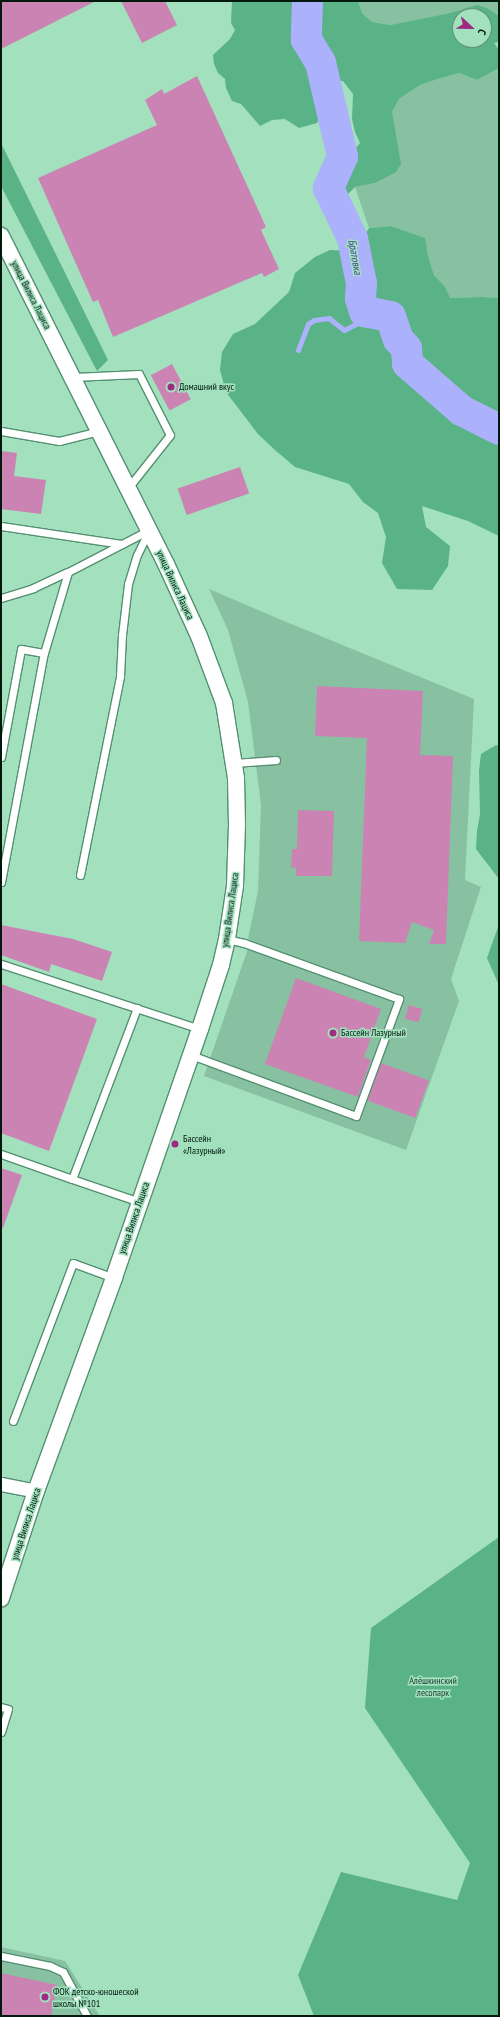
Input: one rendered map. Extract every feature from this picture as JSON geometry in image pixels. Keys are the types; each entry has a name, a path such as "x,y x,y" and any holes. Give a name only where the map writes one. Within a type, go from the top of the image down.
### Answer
{"street":[{"name":"улица Вилиса Лациса","path":"1,236 166,564 199,636 224,702 236,778 237,825 235,886 227,939 200,1029 114,1278 36,1492 1,1598"},
{"path":"1,1484 36,1492"}],"lane":[{"path":"73,377 139,374 170,435 128,488"},
{"path":"1,431 59,441 99,431"},
{"path":"1,526 122,544"},
{"path":"1,598 33,588 68,572 149,530"},
{"path":"80,875 120,676 122,635 128,584 136,555 149,530"},
{"path":"1,882 44,653 68,572"},
{"path":"1,756 21,649 44,653"},
{"path":"234,764 276,760"},
{"path":"190,1055 356,1116 399,999 244,943 227,939"},
{"path":"1,964 200,1029"},
{"path":"72,1179 137,1008"},
{"path":"1,1154 140,1202"},
{"path":"13,1421 73,1263 114,1278"},
{"path":"1,1707 8,1709 1,1732"},
{"path":"1,1956 50,1966 63,1972 87,2016"}],"green space":[{"path":"232,1 358,1 362,13 372,22 390,25 452,12 452,48 492,48 492,11 499,16 499,42 494,43 499,50 499,68 477,80 459,73 438,79 420,85 399,99 392,112 401,164 396,172 375,183 355,187 346,196 328,188 339,168 360,143 355,132 352,119 353,94 343,81 333,82 327,87 324,106 317,123 299,128 285,119 272,120 260,126 241,104 232,101 226,88 225,79 218,73 214,64 213,55 230,39 235,30 231,23"},
{"path":"358,1 499,1 499,16 492,11 492,8 477,6 469,8 452,8 452,12 390,25 372,22 362,13"},
{"path":"477,5 487,8 467,8"},
{"path":"499,68 499,298 449,298 445,287 434,275 424,238 391,226 369,228 355,187 375,183 392,112 399,99 420,85 438,79 459,73 477,80"},
{"path":"1,143 108,360 97,371 1,186"},
{"path":"391,226 425,238 428,256 434,275 445,287 450,298 499,298 499,536 468,521 422,506 426,527 450,546 448,566 432,590 397,589 382,563 386,537 378,513 363,502 349,484 295,467 275,450 258,434 226,392 220,370 222,352 233,334 255,324 289,292 295,273 315,257 330,250 355,251 369,228"},
{"path":"209,589 474,699 465,880 481,887 451,979 459,1001 406,1150 204,1076 251,940 248,939 258,891 261,805 248,702 228,630"},
{"path":"496,745 499,746 499,879 476,849 480,814 479,771 481,754"},
{"path":"499,924 499,983 498,983 487,958"},
{"name":"Алёшкинский лесопарк","path":"499,1537 499,2016 314,2016 298,1975 341,1872 457,1900 470,1863 365,1708 371,1628"},
{"name":"ФОК детско-юношеской школы №101","path":"1,1947 65,1961 100,2016 1,2016"}],"building":[{"path":"1,1 96,1 1,49"},
{"path":"121,1 165,1 177,25 142,43"},
{"path":"197,76 266,227 261,230 279,269 264,277 262,273 113,337 98,300 93,302 38,178 157,125 145,100 162,89 164,94"},
{"name":"Домашний вкус","path":"172,364 191,399 170,411 151,375"},
{"path":"1,451 17,453 14,476 46,480 41,514 1,509"},
{"path":"240,467 249,493 187,515 178,488"},
{"path":"317,686 423,691 420,755 453,756 446,944 429,944 434,930 412,922 405,943 359,941 367,738 315,736"},
{"path":"298,810 334,811 332,876 296,876 296,868 291,867 292,849 297,849"},
{"path":"1,925 73,939 112,952 102,981 51,964 49,972 1,955"},
{"path":"296,978 381,1009 364,1057 371,1060 358,1097 265,1064"},
{"path":"1,984 97,1019 49,1151 1,1133"},
{"path":"409,1005 422,1009 418,1022 405,1018"},
{"path":"381,1063 429,1080 415,1118 367,1101"},
{"path":"1,1168 22,1175 3,1228 1,1228"},
{"path":"1,1973 57,1985 51,2016 1,2016"}],"waterway":[{"name":"Братовка","path":"307,1 306,39 320,62 342,156 328,188 352,238 361,283 360,298 364,311 390,316 398,339 406,348 407,363 461,410 499,429"},
{"path":"298,350 308,324 314,320 329,318 344,330 358,323 364,311"}],"place":[{"name":"Домашний вкус","path":"171,387"},
{"name":"Бассейн Лазурный","path":"333,1033"},
{"name":"Бассейн «Лазурный»","path":"175,1144"},
{"name":"ФОК детско-юношеской школы №101","path":"45,1997"}]}
